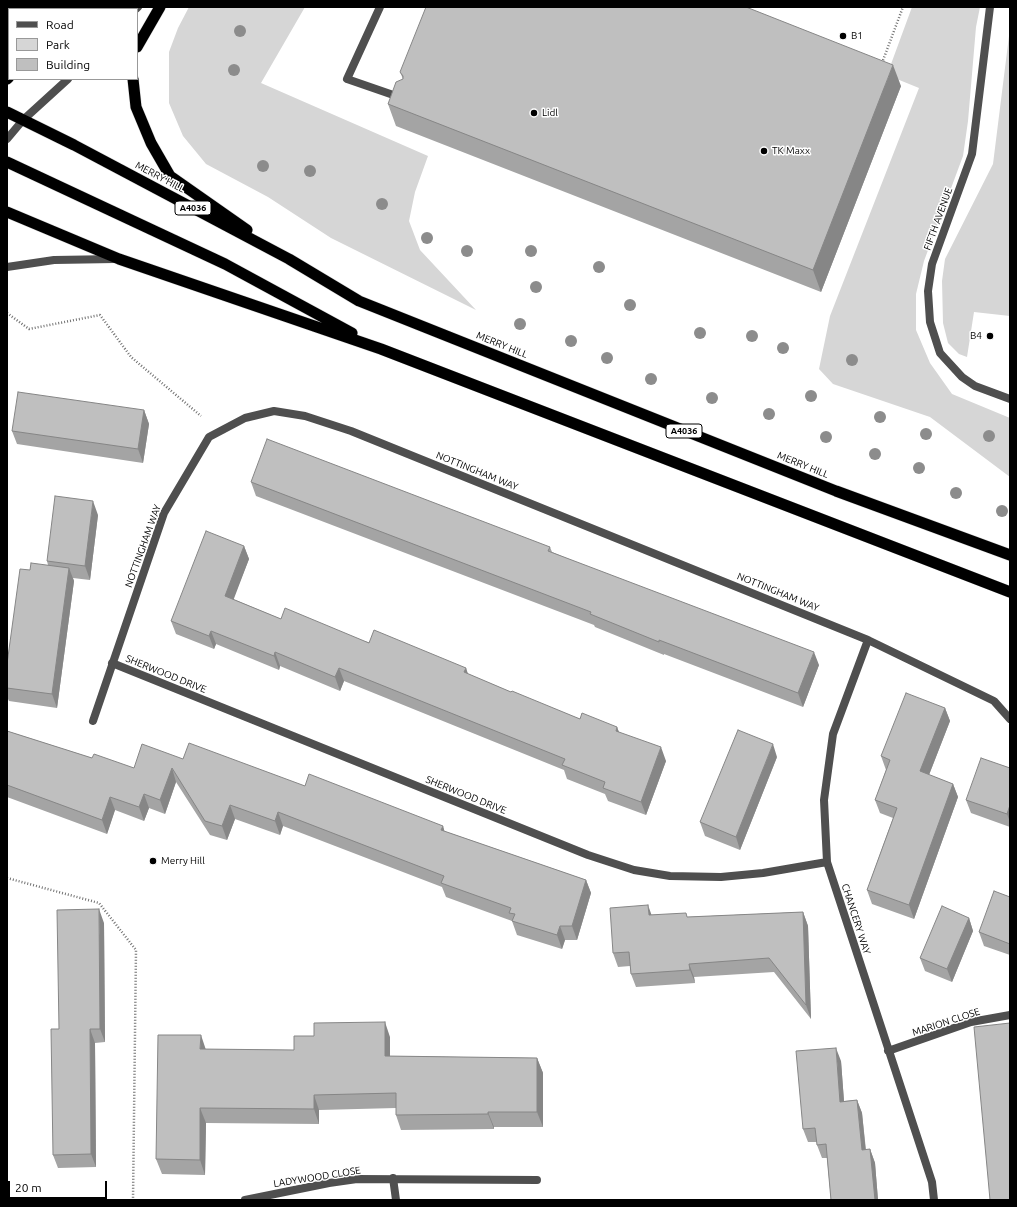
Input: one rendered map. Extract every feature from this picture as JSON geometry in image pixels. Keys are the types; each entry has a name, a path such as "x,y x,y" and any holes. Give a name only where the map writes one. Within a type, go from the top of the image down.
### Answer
{"highway":[{"path":"138,45 160,7"},
{"path":"133,80 136,106 151,143 170,176 289,259"},
{"name":"MERRY HILL","path":"7,112 74,144 289,259 359,301 836,491 1010,555"},
{"path":"7,162 225,264 381,349"},
{"path":"7,212 119,259 381,349 1010,592"}],"street":[{"path":"380,7 347,79 406,99"},
{"name":"FIFTH AVENUE","path":"990,7 972,154 932,264 928,291 930,322 940,353 962,377 975,386 1010,399"},
{"path":"7,139 23,120 67,80"},
{"path":"7,267 54,260 119,259"},
{"name":"NOTTINGHAM WAY","path":"93,720 164,513 209,437 245,418 274,411 305,416 351,431 868,640 994,702 1010,719"},
{"name":"CHANCERY WAY","path":"868,640 833,734 824,800 827,862 932,1182 934,1200"},
{"name":"SHERWOOD DRIVE","path":"112,663 588,855 634,870 670,876 721,877 763,873 827,862"},
{"name":"MARION CLOSE","path":"888,1051 971,1022 1010,1015"},
{"path":"393,1178 396,1200"},
{"name":"LADYWOOD CLOSE","path":"245,1200 329,1183 357,1179 537,1180"}],"path":[{"path":"881,66 903,7"},
{"path":"7,313 29,329 100,315 131,357 220,432"},
{"path":"7,878 99,903 136,950 133,1200"}],"green space":[{"path":"189,7 305,7 261,83 428,156 415,192 409,221 420,250 476,310 331,238 268,197 206,164 183,136 169,103 169,52 178,28"},
{"path":"912,7 980,7 976,27 968,121 963,156 924,261 916,294 916,330 930,363 952,394 1010,418 1010,477 930,417 833,384 819,369 830,316 919,88 887,75"},
{"path":"1010,28 1010,316 974,312 967,357 959,354 948,343 943,323 942,281 945,259 993,164"}],"building":[{"path":"426,7 746,7 893,65 813,270 388,104 396,82 403,79 400,72"},
{"path":"18,392 144,410 138,449 12,431"},
{"path":"267,439 550,547 548,551 814,652 798,693 659,640 659,642 590,614 591,612 251,482"},
{"path":"55,496 93,501 85,566 47,561"},
{"path":"206,531 244,546 225,596 281,619 285,608 369,643 374,630 466,668 464,672 511,692 512,691 580,719 582,713 617,727 616,731 661,747 641,802 603,788 605,782 562,765 565,759 339,668 335,677 275,652 274,656 211,631 209,636 171,621"},
{"path":"31,563 69,568 52,694 7,688 7,664 20,569 30,570"},
{"path":"906,693 945,708 920,771 953,784 909,905 867,890 897,808 875,800 890,760 881,756"},
{"path":"738,730 773,744 736,837 700,822"},
{"path":"7,731 92,758 94,754 134,768 142,744 183,759 189,743 305,786 309,774 443,826 441,830 586,880 572,926 560,926 557,935 512,921 515,914 509,913 511,908 441,883 444,876 278,812 275,821 230,805 222,826 205,821 172,768 160,800 144,794 139,807 110,797 102,820 7,785"},
{"path":"981,758 1010,768 1010,805 1007,814 966,800"},
{"path":"994,891 1010,897 1010,944 979,932"},
{"path":"648,905 649,915 686,913 687,917 803,912 806,1005 769,958 689,964 690,970 631,974 629,952 613,953 610,908"},
{"path":"942,906 969,918 947,969 920,958"},
{"path":"99,909 100,1029 90,1029 91,1154 53,1155 51,1029 59,1029 57,910"},
{"path":"385,1022 385,1056 537,1058 537,1112 396,1115 396,1093 314,1095 314,1109 200,1108 200,1160 156,1159 158,1035 201,1035 200,1049 294,1050 294,1036 314,1036 314,1023"},
{"path":"1010,1023 1010,1200 990,1200 974,1027"},
{"path":"836,1048 840,1102 857,1100 862,1150 870,1149 875,1200 831,1200 826,1144 817,1145 815,1128 803,1129 796,1051"}],"place":[{"name":"B1","path":"843,36"},
{"name":"Lidl","path":"534,113"},
{"name":"TK Maxx","path":"764,151"},
{"name":"B4","path":"990,336"},
{"name":"Merry Hill","path":"153,861"}]}
